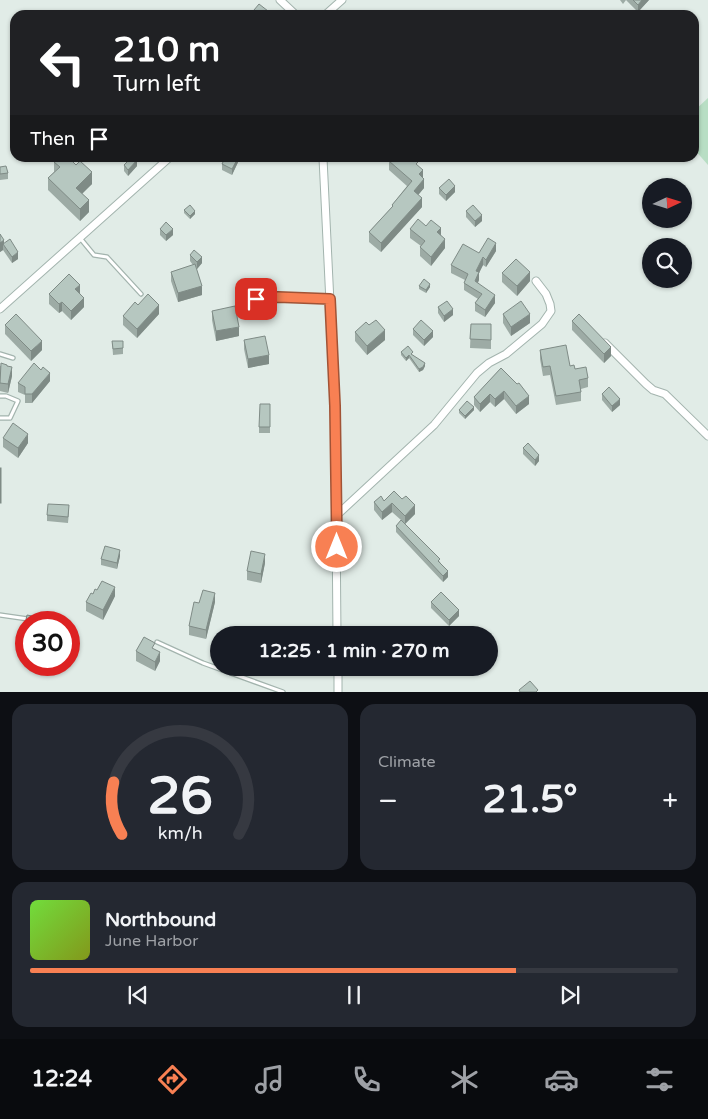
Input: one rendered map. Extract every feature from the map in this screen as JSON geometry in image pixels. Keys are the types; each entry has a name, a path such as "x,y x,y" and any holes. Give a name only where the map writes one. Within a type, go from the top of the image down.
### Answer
{"street":[{"path":"280,0 290,9 292,0"},
{"path":"331,10 342,0"},
{"path":"0,309 164,162"},
{"path":"323,162 335,406 338,626"},
{"path":"337,515 434,425 477,372 506,354 542,324 551,311 546,294 536,281"},
{"path":"601,339 646,384 653,390 665,394 708,436"},
{"path":"338,676 338,692"}],"lane":[{"path":"79,238 94,255 107,257 141,294"},
{"path":"243,307 256,299 278,297 330,299"},
{"path":"0,354 13,358"},
{"path":"0,396 6,396 18,401 10,418 0,418"},
{"path":"0,615 15,617"},
{"path":"156,642 203,663 283,692"}],"green space":[{"path":"708,98 708,165 699,155 699,106"}],"building":[{"path":"633,0 642,0 638,5"},
{"path":"259,4 267,10 254,10"},
{"path":"54,162 73,162 76,165 81,162 92,172 76,188 89,200 80,209 48,178 60,167"},
{"path":"127,162 135,162 128,170 124,165"},
{"path":"223,162 236,162 232,169 222,164"},
{"path":"390,162 418,162 416,164 423,170 419,174 424,179 414,191 422,198 381,243 369,232 393,206 412,181"},
{"path":"6,166 8,173 0,174 0,167"},
{"path":"449,179 455,186 446,195 439,188"},
{"path":"190,205 195,211 190,216 184,210"},
{"path":"473,205 482,215 475,221 466,211"},
{"path":"418,219 426,226 431,220 441,228 437,232 445,239 431,257 420,247 425,241 410,229"},
{"path":"166,222 173,229 166,235 160,229"},
{"path":"0,234 4,240 0,243"},
{"path":"488,238 496,243 486,260 483,257 476,271 479,272 475,281 495,295 485,310 475,303 482,294 464,283 468,274 451,265 463,244 479,253"},
{"path":"10,239 18,252 12,257 3,244"},
{"path":"194,250 202,257 197,262 190,255"},
{"path":"516,259 530,272 517,286 502,273"},
{"path":"195,264 202,286 178,293 171,272"},
{"path":"69,274 80,285 75,289 84,298 71,311 62,302 59,304 49,294"},
{"path":"424,279 430,284 426,290 419,286"},
{"path":"148,294 159,305 137,329 123,316 135,302 138,305"},
{"path":"447,301 453,309 444,316 438,307"},
{"path":"521,301 530,314 511,327 503,314"},
{"path":"235,306 239,327 216,331 212,311"},
{"path":"16,314 42,341 31,351 5,325"},
{"path":"579,314 611,347 604,354 572,321"},
{"path":"376,320 385,330 367,346 355,332 366,322 369,325"},
{"path":"421,320 433,331 424,340 413,329"},
{"path":"471,324 491,324 491,340 470,339"},
{"path":"265,336 269,355 248,359 244,340"},
{"path":"112,341 123,341 123,348 113,349"},
{"path":"566,345 570,366 574,365 575,369 586,367 588,378 579,380 581,392 556,396 550,366 543,367 540,350"},
{"path":"408,346 413,352 411,354 425,363 423,367 419,369 409,355 406,358 401,352"},
{"path":"1,363 12,367 8,384 0,383"},
{"path":"34,363 41,370 43,367 50,373 32,394 25,394 25,387 18,383"},
{"path":"501,368 517,384 519,383 529,396 516,406 504,391 495,399 490,394 480,404 474,397"},
{"path":"609,387 620,399 612,406 602,394"},
{"path":"467,401 474,407 465,416 459,410"},
{"path":"260,404 270,404 270,427 259,427"},
{"path":"13,423 28,434 18,448 3,438"},
{"path":"528,443 539,455 535,460 523,448"},
{"path":"1,468 1,503 0,503"},
{"path":"394,491 402,499 406,496 415,505 405,516 392,503 382,512 374,502 381,496 384,501"},
{"path":"48,504 69,505 68,517 47,515"},
{"path":"401,520 440,559 438,561 448,571 443,576 396,526"},
{"path":"105,546 120,550 117,563 101,559"},
{"path":"251,551 265,554 261,574 247,571"},
{"path":"102,581 115,587 103,610 86,602"},
{"path":"203,590 215,593 206,630 189,626 194,602 199,603"},
{"path":"441,592 459,610 449,620 431,602"},
{"path":"144,637 155,643 152,648 160,652 155,662 136,651"},
{"path":"530,681 538,690 536,692 520,692 519,690"}],"route":[{"path":"256,299 278,297 330,299 335,406 337,547"}]}
